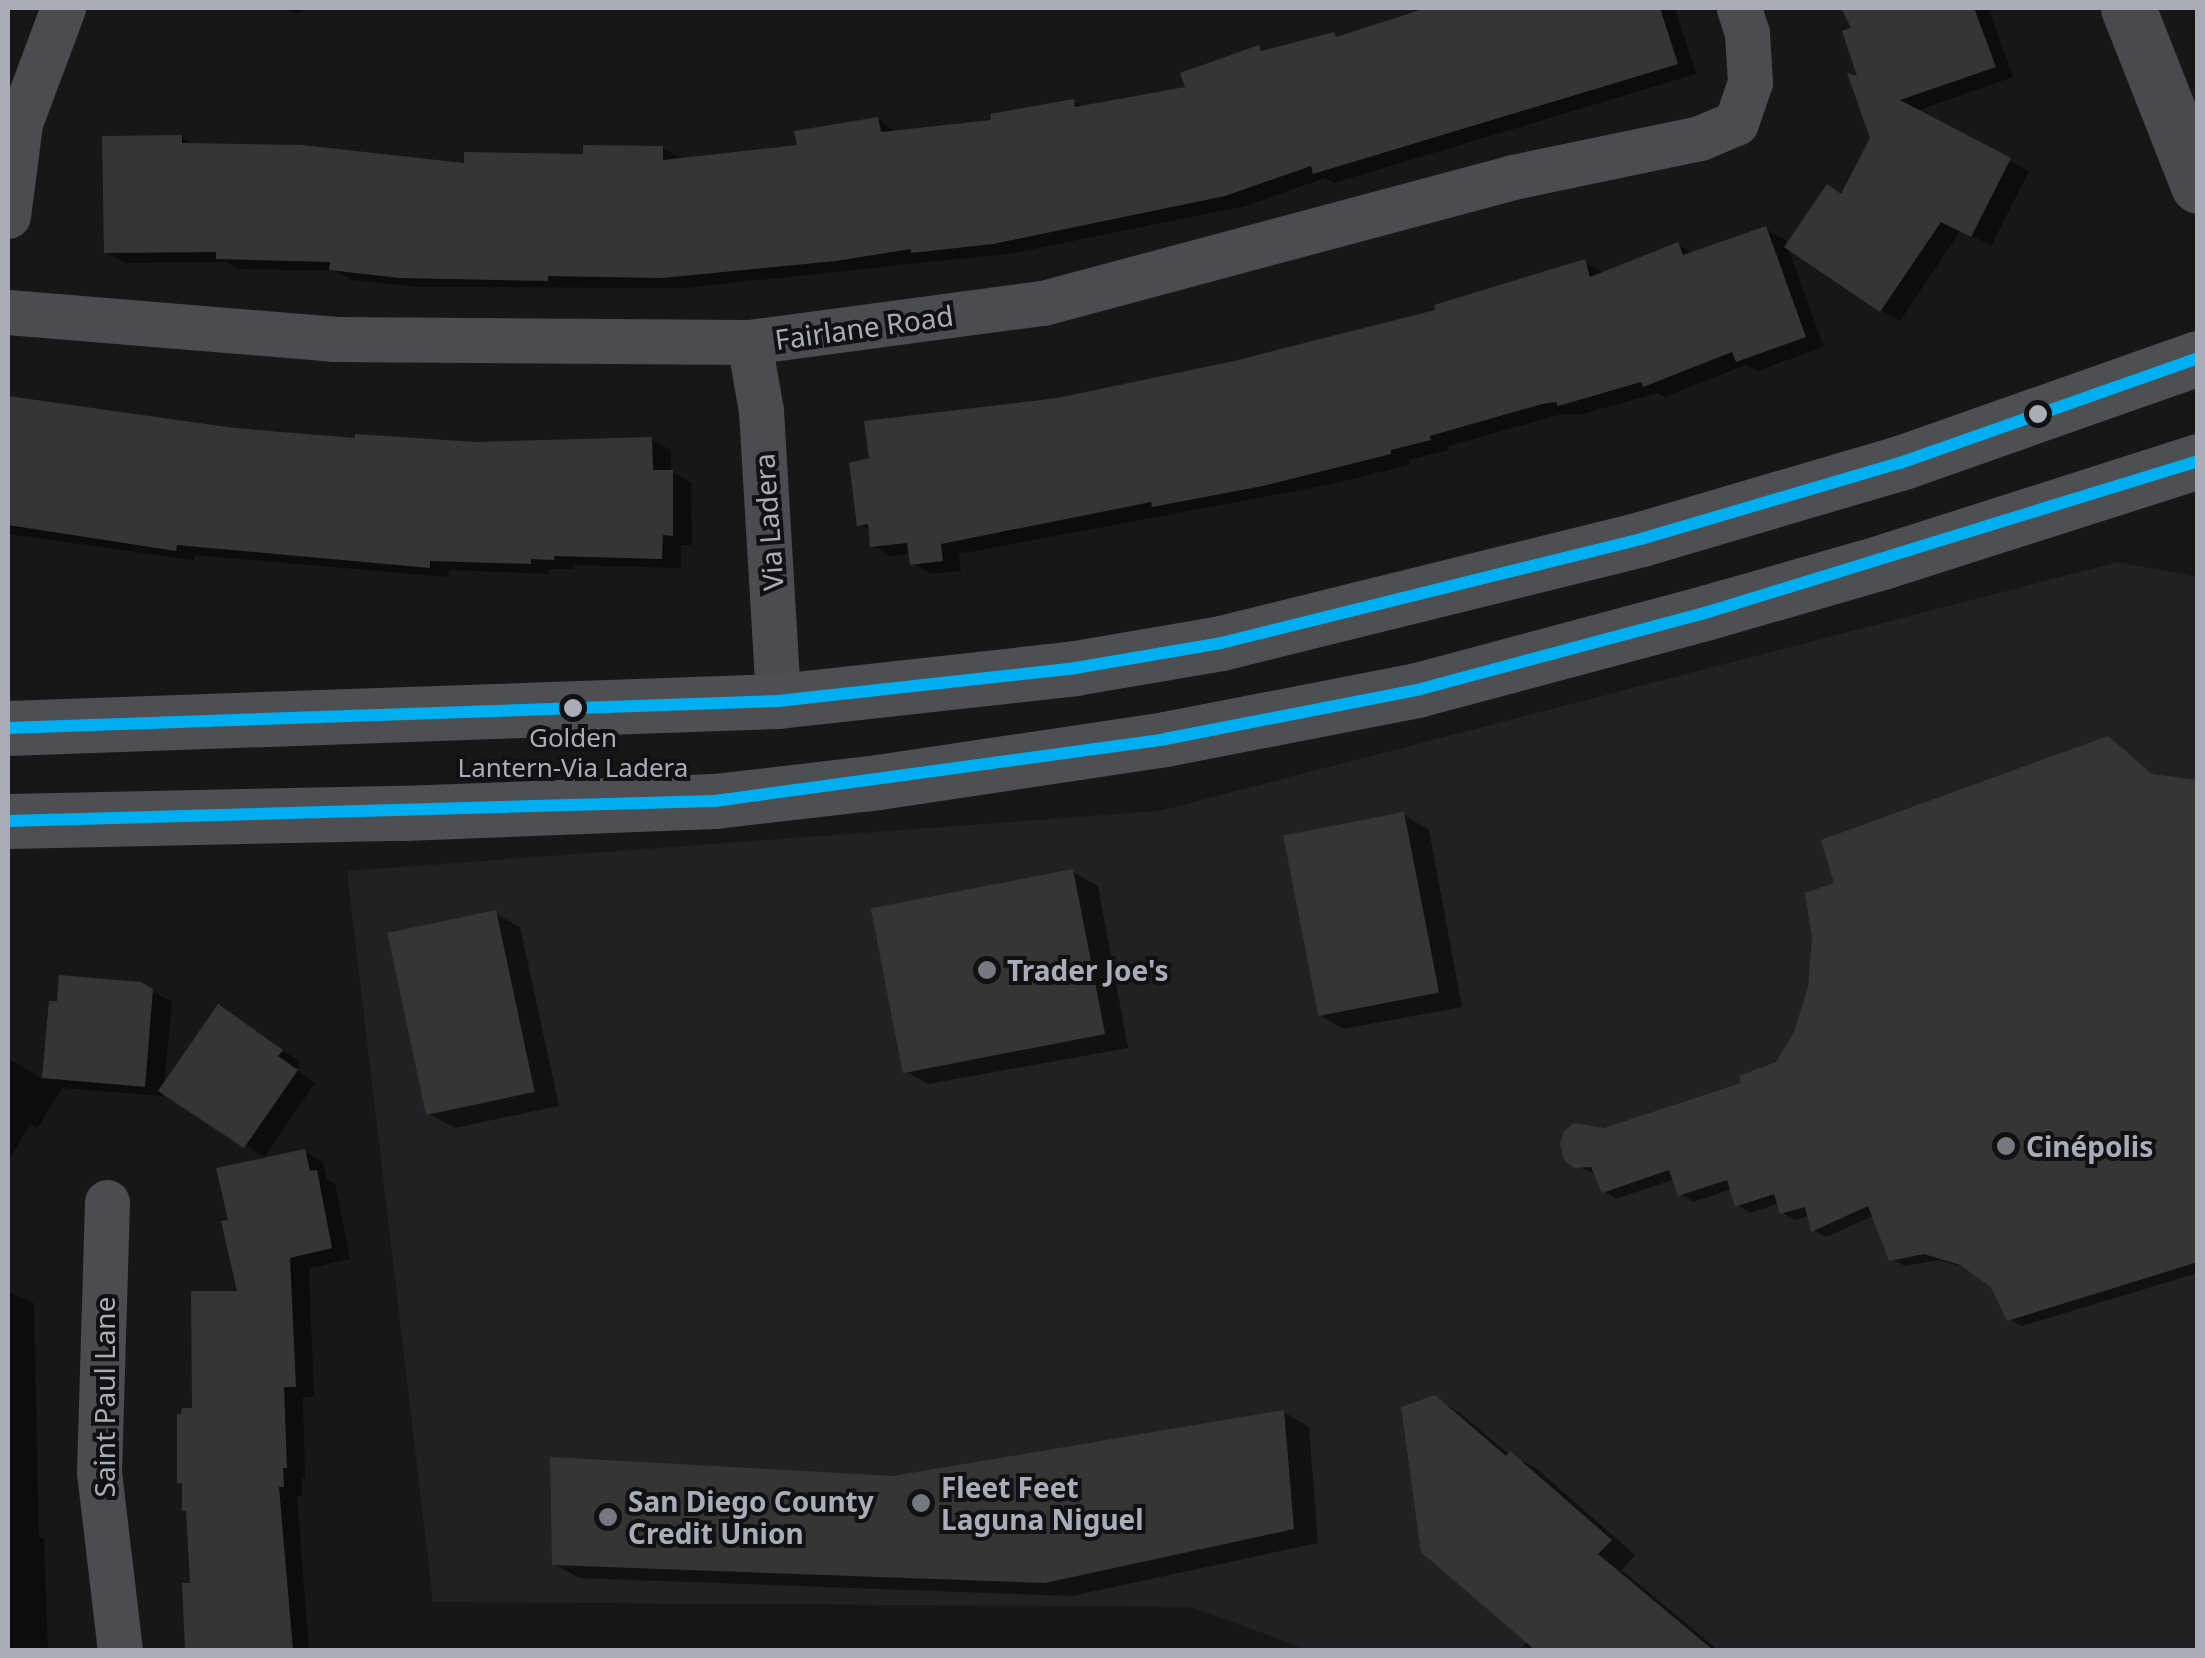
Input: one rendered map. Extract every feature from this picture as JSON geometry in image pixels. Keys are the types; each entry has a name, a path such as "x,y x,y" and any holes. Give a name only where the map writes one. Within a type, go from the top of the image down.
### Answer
{"main road":[{"path":"2128,8 2198,186"},
{"path":"8,728 778,702 1075,668 1221,643 1641,539 1863,474 2198,358"},
{"path":"8,821 404,814 715,800 1165,739 1418,690 1708,612 1882,562 2198,460"}],"street":[{"path":"8,216 20,123 64,8"},
{"name":"Fairlane Road","path":"8,312 333,339 749,342 1043,303 1514,177 1700,138 1736,123 1750,82 1747,34 1739,8"},
{"name":"Via Ladera","path":"749,342 760,411 778,702"},
{"name":"Saint Paul Lane","path":"107,1202 100,1472 120,1650"}],"shaded area":[{"path":"2118,562 2197,577 2197,1650 1309,1650 1191,1607 433,1602 347,871 1159,811"}],"building":[{"path":"1426,8 1660,8 1678,64 1313,174 1311,166 1225,196 993,244 911,253 911,249 836,261 662,278 548,276 548,281 400,278 329,270 330,262 216,259 216,252 104,253 102,136 182,135 182,143 302,145 464,163 464,152 583,154 583,145 663,146 663,160 797,145 794,131 878,117 881,132 991,120 990,114 1074,99 1075,107 1185,87 1180,73 1259,45 1261,51 1334,32 1336,37"},
{"path":"1841,8 1974,8 1996,67 1900,100 2011,158 1971,237 1941,222 1880,312 1784,247 1827,184 1841,194 1870,138 1847,73 1857,76 1842,31 1851,28"},
{"path":"1766,226 1806,337 1736,362 1732,352 1643,387 1641,382 1558,406 1556,402 1542,404 1430,436 1431,440 1391,450 1391,454 1263,486 1152,507 1151,502 941,544 943,561 910,565 907,543 870,547 868,524 857,526 849,463 869,458 864,421 1057,398 1234,361 1435,310 1434,305 1585,259 1590,277 1678,242 1683,255"},
{"path":"8,396 234,428 355,438 355,434 476,442 652,437 653,470 673,470 673,536 663,535 662,559 554,556 554,560 531,559 531,564 430,561 430,568 177,545 176,551 8,525"},
{"path":"2108,736 2152,774 2198,780 2198,1262 2007,1321 1991,1287 1960,1265 1924,1254 1889,1261 1868,1206 1811,1232 1805,1207 1780,1214 1774,1194 1735,1207 1727,1180 1678,1196 1669,1170 1602,1193 1591,1167 1574,1168 1564,1160 1560,1144 1564,1131 1574,1123 1604,1128 1741,1083 1739,1076 1776,1062 1794,1032 1808,987 1812,938 1805,893 1834,883 1821,840"},
{"path":"1404,812 1439,993 1318,1016 1283,835"},
{"name":"Trader Joe's","path":"1073,869 1105,1034 903,1073 871,908"},
{"path":"496,910 535,1092 426,1115 387,933"},
{"path":"59,975 141,982 153,989 145,1087 42,1078 49,1001 57,1001"},
{"path":"218,1004 283,1050 278,1056 298,1070 244,1148 158,1091"},
{"path":"305,1149 310,1171 317,1170 332,1248 290,1258 296,1387 284,1387 287,1468 283,1468 284,1487 279,1487 293,1650 185,1650 182,1583 190,1583 186,1511 182,1511 182,1483 177,1483 177,1414 181,1414 182,1408 192,1408 191,1291 237,1291 221,1221 228,1220 216,1168"},
{"path":"1435,1395 1506,1456 1510,1451 1612,1540 1598,1554 1713,1650 1535,1650 1421,1552 1401,1407"},
{"name":"Fleet Feet Laguna Niguel","path":"1284,1410 1294,1529 1045,1583 552,1565 550,1457 893,1476"}],"transit line":[{"path":"8,728 778,701 1075,668 1221,643 1641,539 1900,463 2198,358"},
{"path":"8,821 715,801 1165,739 1417,690 1708,612 2198,461"}],"place":[{"name":"Golden Lantern-Via Ladera","path":"573,708"},
{"name":"Trader Joe's","path":"987,970"},
{"name":"Cinépolis","path":"2006,1146"},
{"name":"Fleet Feet Laguna Niguel","path":"921,1503"},
{"name":"San Diego County Credit Union","path":"608,1517"}]}
